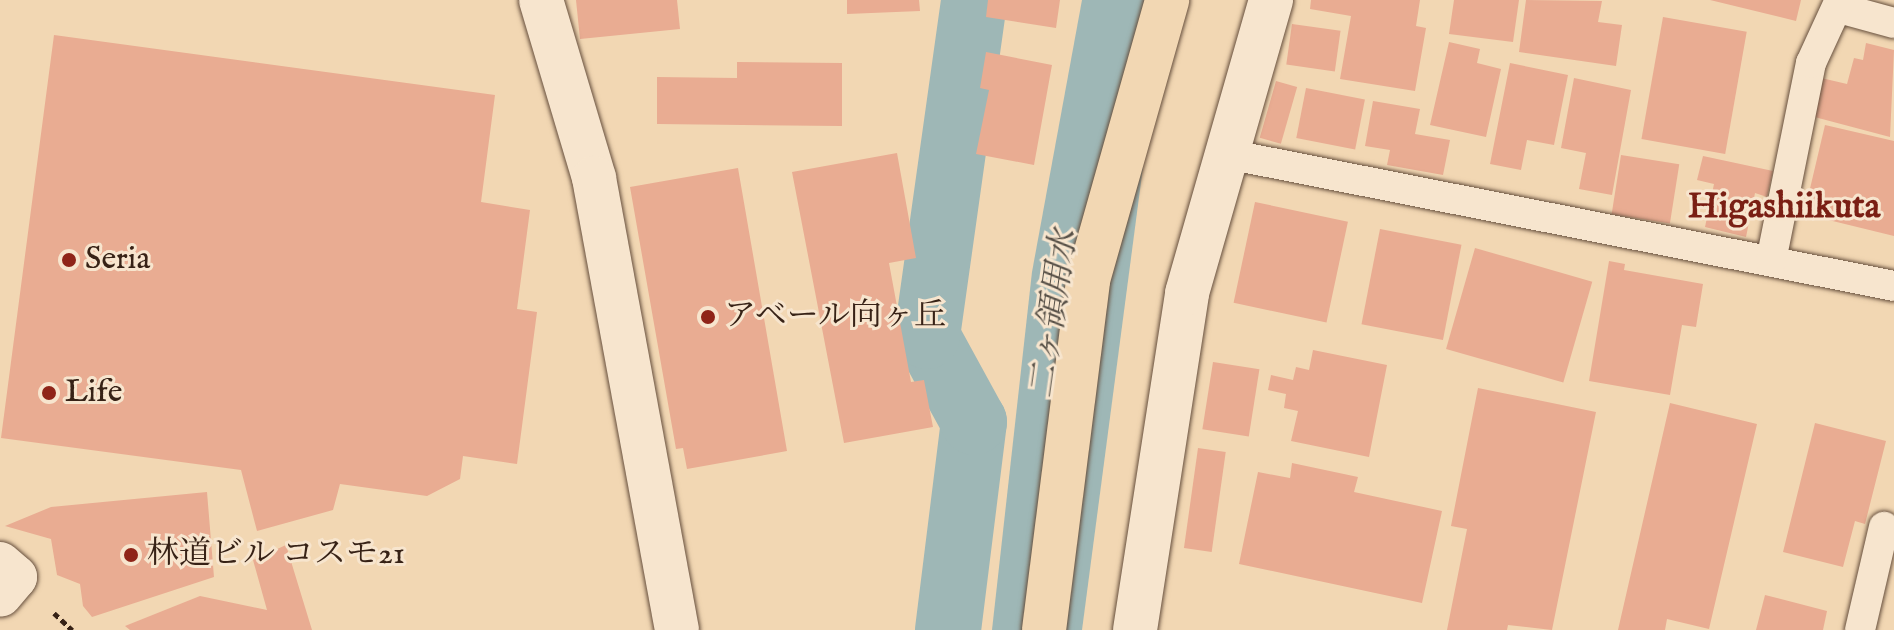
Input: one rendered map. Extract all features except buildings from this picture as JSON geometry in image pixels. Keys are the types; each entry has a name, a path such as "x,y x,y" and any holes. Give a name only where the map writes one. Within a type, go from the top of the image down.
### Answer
{"main road":[{"path":"1044,630 1088,280 1167,0"}],"street":[{"path":"541,0 594,178 677,630"},
{"path":"1135,630 1187,293 1271,0"},
{"path":"0,564 15,577 0,595"}],"lane":[{"path":"1771,261 1811,63 1840,4 1894,23"},
{"path":"1227,154 1894,286"},
{"path":"1860,630 1884,527"}],"water":[{"name":"二ヶ領用水","path":"1082,0 1165,0 1082,630 992,630 1032,272"}],"waterway":[{"path":"948,630 974,422 927,336 974,0"}],"place":[{"name":"Seria","path":"69,260"},
{"name":"アベール向ヶ丘","path":"708,317"},
{"name":"Life","path":"49,393"},
{"name":"林道ビル コスモ21","path":"131,555"}],"district":[{"name":"Higashiikuta","path":"1784,208"}]}
